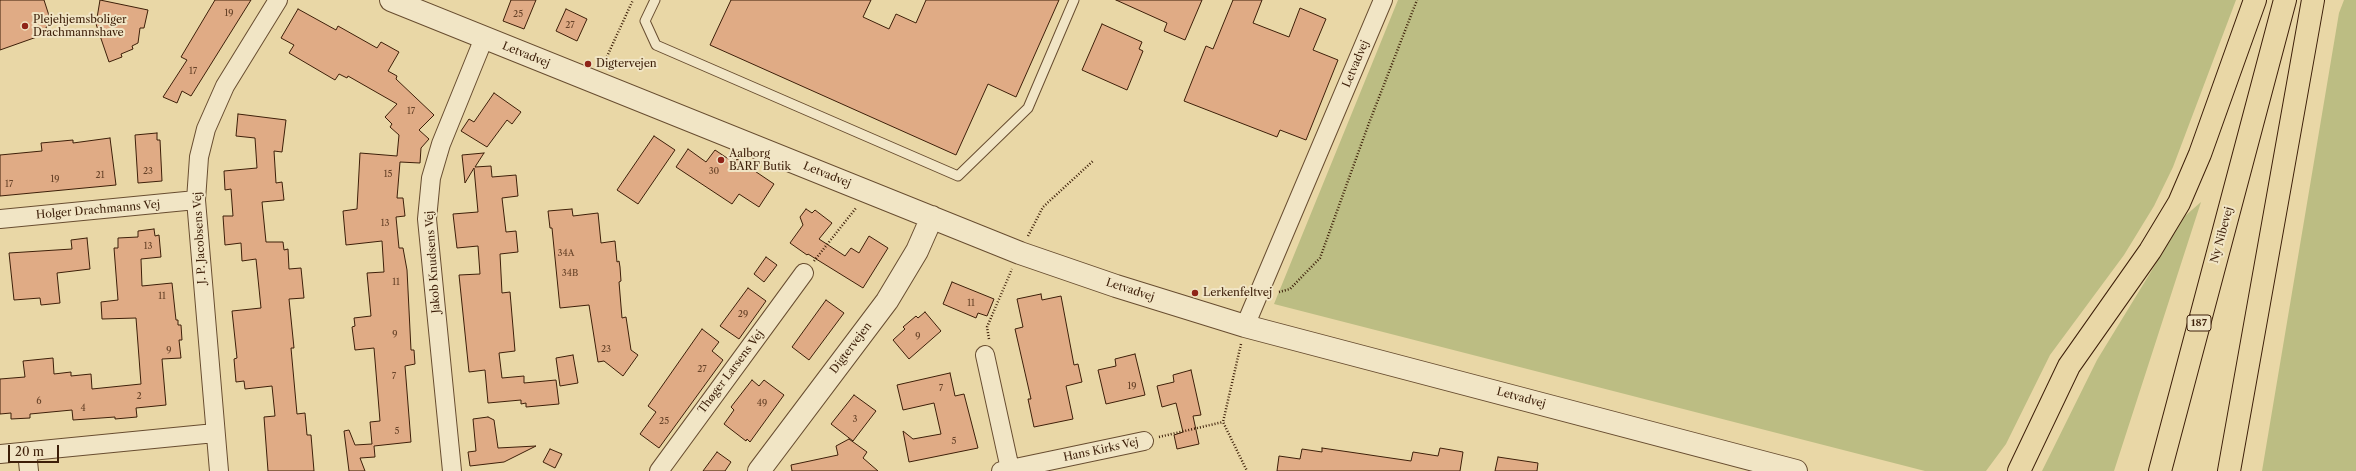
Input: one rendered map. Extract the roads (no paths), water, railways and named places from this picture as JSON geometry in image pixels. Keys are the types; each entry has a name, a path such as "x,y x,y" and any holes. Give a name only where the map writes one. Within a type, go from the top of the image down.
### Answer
{"highway":[{"path":"2019,471 2069,366 2150,250 2179,203 2200,154 2255,0"},
{"name":"Ny Nibevej","path":"2160,471 2285,0"},
{"path":"2229,471 2313,0"}],"street":[{"name":"J. P. Jacobsens Vej","path":"219,471 196,200 199,157 206,129 226,86 278,0"},
{"name":"Letvadvej","path":"391,0 932,216 1020,253 1116,286 1245,326 1745,465 1796,471"},
{"name":"Letvadvej","path":"1245,326 1383,0"},
{"name":"Jakob Knudsens Vej","path":"452,471 427,219 431,178 441,144 484,38"},
{"name":"Holger Drachmanns Vej","path":"0,219 196,200"},
{"name":"Digtervejen","path":"759,471 887,301 917,251 932,216"},
{"name":"Thøger Larsens Vej","path":"659,471 804,274"},
{"name":"Hans Kirks Vej","path":"984,355 1006,470 1144,441"},
{"path":"0,454 215,433"},
{"path":"27,452 29,471"}],"lane":[{"path":"655,0 645,21 656,45 958,176 1028,108 1074,0"}],"place":[{"name":"Plejehjemsboliger Drachmannshave","path":"25,26"},
{"name":"Digtervejen","path":"588,64"},
{"name":"Aalborg BARF Butik","path":"721,160"},
{"name":"Lerkenfeltvej","path":"1195,293"}]}
